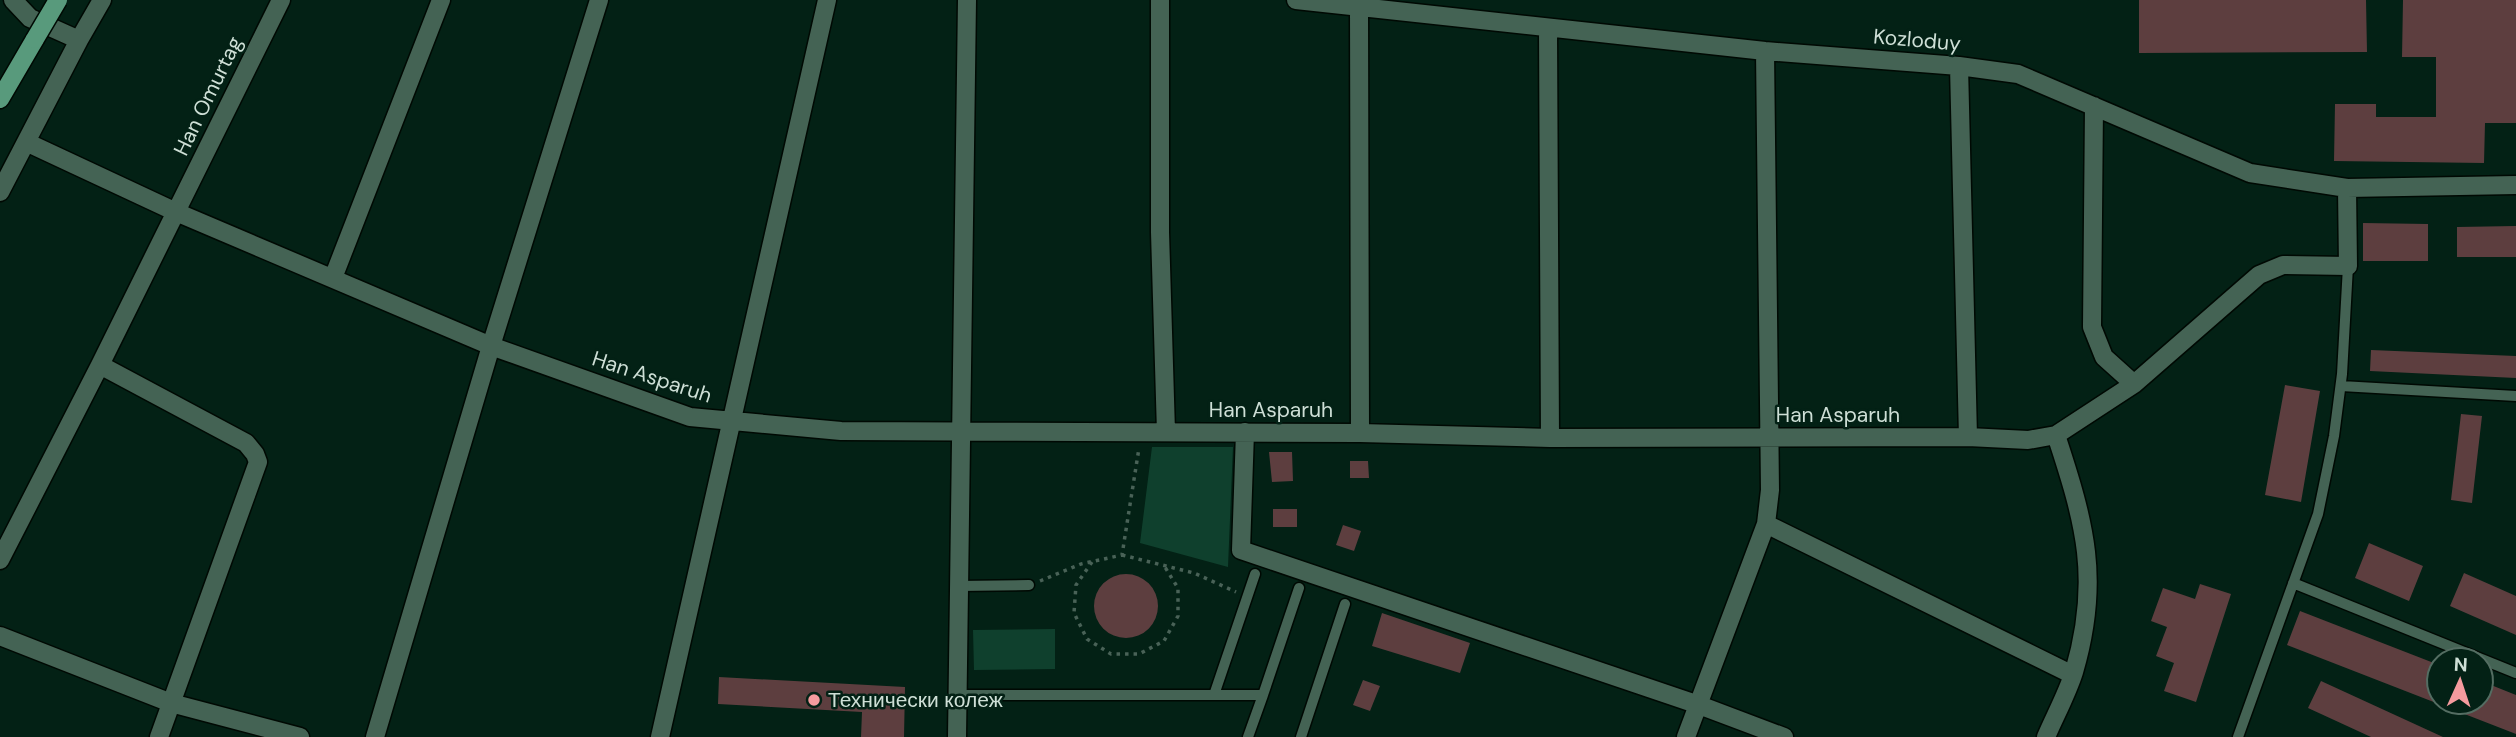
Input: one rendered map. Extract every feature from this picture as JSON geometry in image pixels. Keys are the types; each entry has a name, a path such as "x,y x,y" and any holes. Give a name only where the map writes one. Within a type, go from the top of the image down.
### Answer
{"main road":[{"path":"0,99 58,0"},
{"path":"0,70 23,60"}],"street":[{"path":"13,0 30,18 79,40"},
{"path":"0,192 102,0"},
{"name":"Han Omurtag","path":"0,560 281,0"},
{"path":"333,278 441,0"},
{"path":"375,737 491,346 599,0"},
{"path":"660,737 729,422 827,0"},
{"path":"957,737 967,0"},
{"path":"1160,0 1160,232 1166,432"},
{"name":"Kozloduy","path":"1296,0 1765,51 1959,66 2018,74 2250,173 2347,188 2516,185"},
{"path":"1359,6 1360,433"},
{"path":"1548,28 1549,438"},
{"path":"1686,737 1766,524 1770,490 1765,51"},
{"path":"1959,66 1968,437"},
{"path":"2094,106 2092,327 2104,357 2134,384"},
{"name":"Han Asparuh","path":"26,142 176,212 491,346 690,417 841,431 1360,433 1549,438 1968,437 2028,440 2056,435 2134,384 2259,275 2283,265 2348,266"},
{"path":"2347,188 2348,266"},
{"path":"100,365 246,443 258,462 159,737"},
{"path":"1245,432 1241,550 1699,705 1784,737"},
{"path":"2046,737 2073,675 2082,640 2089,575 2085,536 2077,499 2056,435"},
{"path":"1766,524 2073,675"},
{"path":"0,636 171,704 300,737"}],"lane":[{"path":"2238,737 2318,514 2341,386 2348,266"},
{"path":"2341,386 2516,396"},
{"path":"1214,695 1255,574"},
{"path":"2293,583 2516,673"},
{"path":"959,586 1029,585"},
{"path":"1248,737 1299,587"},
{"path":"1301,737 1345,604"},
{"path":"957,695 1263,695"}],"path":[{"path":"1122,555 1141,432"},
{"path":"1029,585 1081,564 1122,555 1194,573 1247,597"},
{"path":"1092,562 1076,585 1074,613 1087,639 1111,654 1139,654 1164,641 1178,616 1178,588 1163,564"}],"green space":[{"path":"1152,447 1233,447 1228,567 1140,543"},
{"path":"1055,629 1055,669 974,670 973,630"}],"building":[{"path":"2139,0 2366,0 2367,52 2139,53"},
{"path":"2403,0 2516,0 2516,123 2485,123 2484,163 2334,161 2335,104 2376,104 2376,117 2436,117 2436,57 2402,57"},
{"path":"2363,223 2428,224 2428,261 2363,261"},
{"path":"2516,226 2516,257 2457,257 2457,227"},
{"path":"2371,350 2516,356 2516,378 2370,371"},
{"path":"2285,385 2320,391 2301,502 2265,495"},
{"path":"2461,414 2482,416 2472,503 2451,500"},
{"path":"1269,452 1292,452 1293,481 1272,482"},
{"path":"1350,461 1368,461 1369,478 1350,478"},
{"path":"1273,509 1297,509 1297,527 1273,527"},
{"path":"1343,525 1361,531 1354,551 1336,545"},
{"path":"2369,543 2423,566 2409,601 2355,578"},
{"path":"2464,573 2516,596 2516,635 2450,606"},
{"path":"1120,574 1132,574 1149,583 1156,594 1156,618 1149,629 1132,638 1120,638 1108,633 1099,624 1094,612 1094,600 1099,588 1108,579"},
{"path":"2200,584 2231,594 2196,702 2164,691 2174,663 2156,656 2167,627 2151,621 2163,588 2195,599"},
{"path":"2300,611 2425,660 2425,699 2287,645"},
{"path":"1382,613 1470,643 1460,673 1372,646"},
{"path":"719,677 905,687 904,737 861,737 862,712 718,704"},
{"path":"1363,680 1380,686 1370,711 1353,705"},
{"path":"2321,681 2443,737 2371,737 2308,708"},
{"path":"2495,687 2516,695 2516,734 2470,716 2495,716"}],"place":[{"name":"Технически колеж","path":"814,700"}]}
